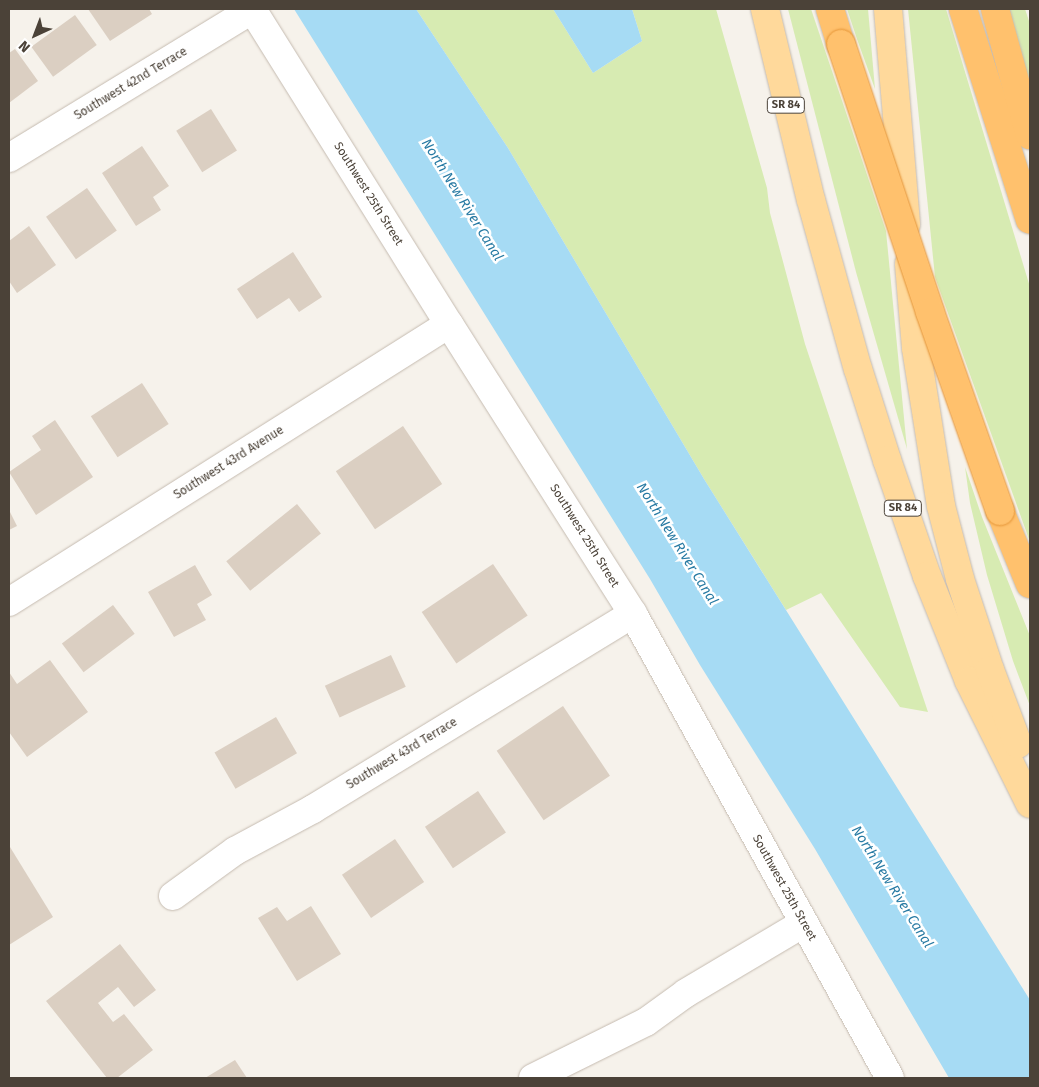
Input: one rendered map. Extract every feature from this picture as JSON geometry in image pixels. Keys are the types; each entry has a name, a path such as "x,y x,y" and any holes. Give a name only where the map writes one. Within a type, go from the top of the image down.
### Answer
{"highway":[{"path":"830,9 930,312 1000,511 1030,584"},
{"path":"963,9 1030,220"},
{"path":"995,9 1030,135"}],"main road":[{"path":"745,9 811,200"},
{"name":"SR 84","path":"764,9 811,200 858,369 887,460 927,576 970,681 1030,804"},
{"path":"888,9 916,348 941,506 960,579 990,670 1030,776"}],"street":[{"name":"Southwest 42nd Terrace","path":"9,158 253,9"},
{"name":"Southwest 25th Street","path":"253,9 449,324 633,614 890,1078"},
{"name":"Southwest 43rd Avenue","path":"9,602 449,324"},
{"name":"Southwest 43rd Terrace","path":"173,896 235,851 313,809 633,614"},
{"path":"532,1078 646,1022 686,993 804,923"}],"green space":[{"path":"416,9 553,9 593,73 642,41 632,9 716,9 767,188 770,213 805,344 928,712 900,707 821,593 786,610 704,479 508,148"},
{"path":"788,9 811,9 886,231 907,449 856,272"},
{"path":"847,9 868,9 875,89 857,39"},
{"path":"908,9 946,9 1030,287 1030,542 935,277"},
{"path":"1008,9 1025,9 1030,24 1030,87"},
{"path":"965,467 982,517 1030,636 1030,706 1013,661 987,575 970,503"}],"water":[{"name":"North New River Canal","path":"294,9 416,9 508,148 704,479 1030,1000 1030,1078 949,1078 815,849 700,665 650,579"},
{"path":"553,9 632,9 642,41 593,73"}],"building":[{"path":"88,9 149,9 152,14 110,41"},
{"path":"75,15 97,45 53,77 31,47"},
{"path":"15,49 38,81 9,103 9,53"},
{"path":"211,109 237,151 202,172 176,131"},
{"path":"142,146 169,186 153,197 161,210 136,226 102,173"},
{"path":"87,188 117,231 76,259 46,217"},
{"path":"29,226 56,265 17,293 9,281 9,241"},
{"path":"293,252 322,297 299,312 289,298 257,319 237,289"},
{"path":"142,383 169,424 118,457 91,416"},
{"path":"55,420 93,477 36,515 9,472 41,450 32,436"},
{"path":"403,426 442,484 375,529 336,471"},
{"path":"297,504 321,534 250,591 226,561"},
{"path":"9,510 17,526 9,530"},
{"path":"493,564 528,615 456,663 422,612"},
{"path":"195,565 212,595 197,604 206,620 174,637 148,592"},
{"path":"113,605 135,634 84,672 62,644"},
{"path":"391,655 406,687 340,718 325,686"},
{"path":"50,660 88,712 27,757 9,732 9,672 17,684"},
{"path":"563,706 610,776 544,820 497,751"},
{"path":"276,717 297,753 236,789 215,752"},
{"path":"478,791 506,832 453,868 425,827"},
{"path":"395,839 424,882 371,918 342,875"},
{"path":"9,848 53,917 9,945"},
{"path":"311,906 341,954 297,981 258,918 277,907 287,921"},
{"path":"120,944 156,990 134,1007 118,987 98,1003 113,1022 124,1014 153,1050 117,1078 107,1078 46,1001"},
{"path":"235,1060 247,1078 205,1078"}]}
